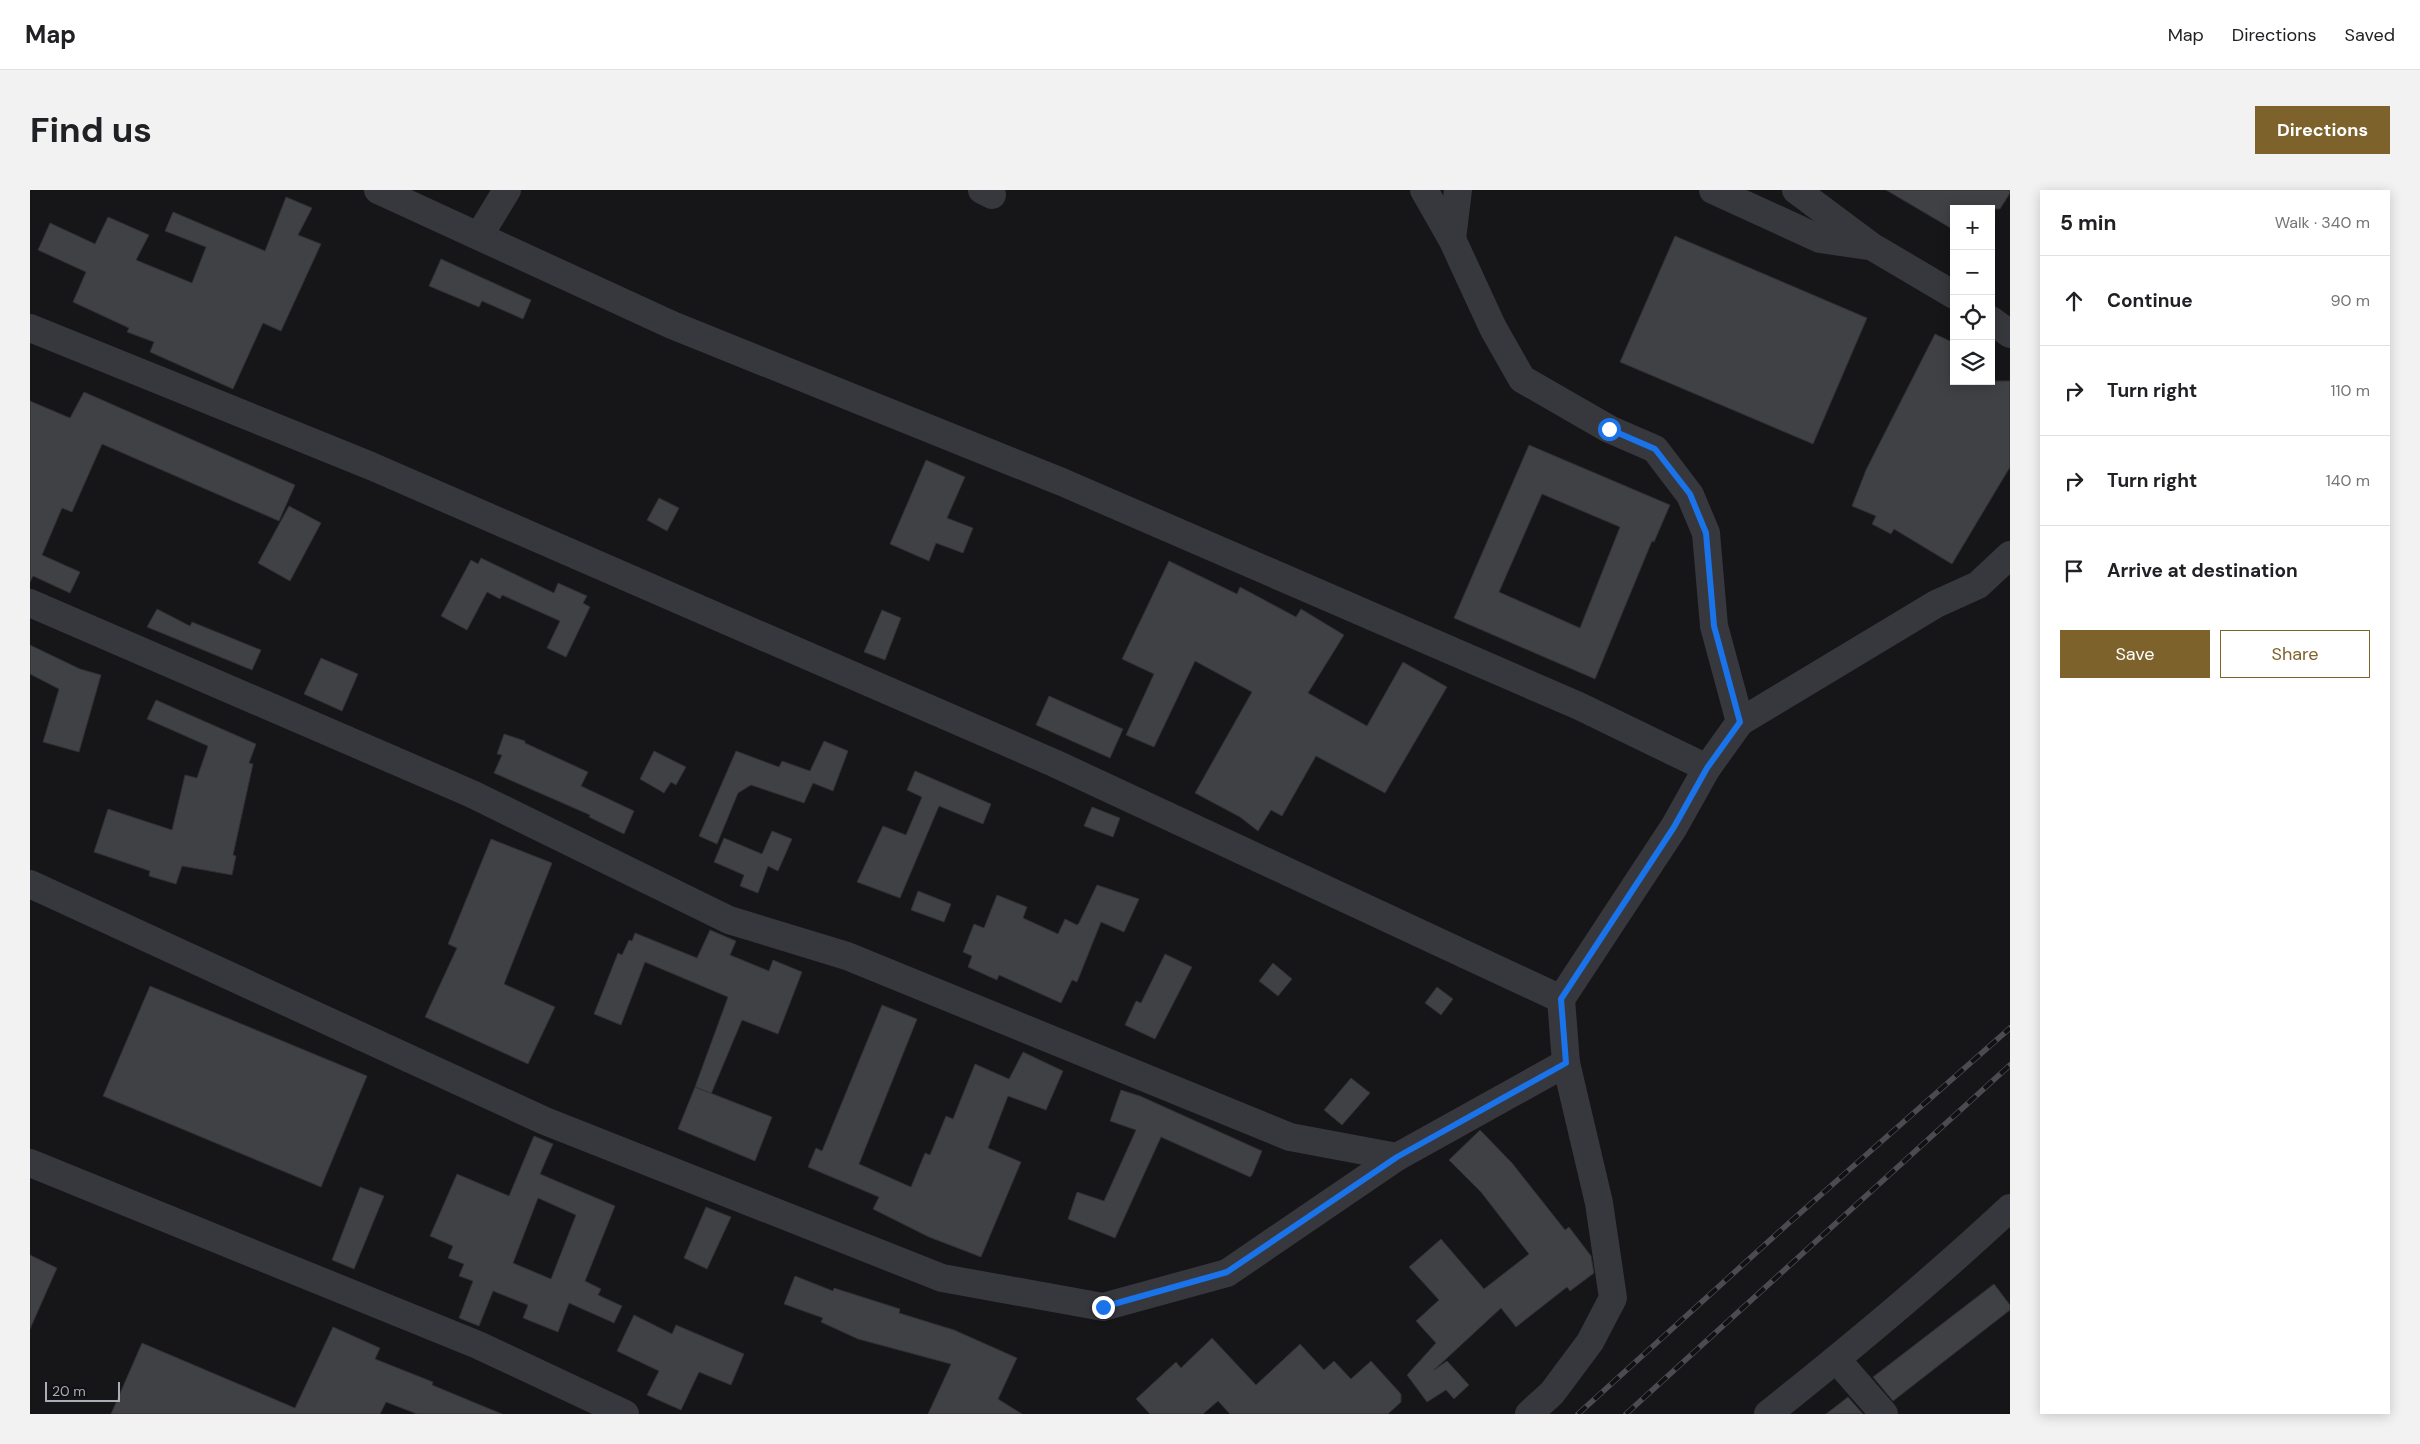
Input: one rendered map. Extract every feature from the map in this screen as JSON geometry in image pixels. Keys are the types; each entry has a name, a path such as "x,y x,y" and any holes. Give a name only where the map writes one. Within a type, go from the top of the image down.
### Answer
{"street":[{"path":"378,190 672,325 1062,482 1579,706 1707,768"},
{"path":"479,236 507,190"},
{"path":"1424,190 1452,239 1493,328 1522,379 1609,429 1655,449 1690,494 1706,533 1714,626 1740,722"},
{"path":"1452,239 1458,190"},
{"path":"1713,190 1820,239 1871,246"},
{"path":"1796,190 1871,246 1950,293"},
{"path":"30,328 370,466 1036,755 1561,999"},
{"path":"1528,1414 1552,1393 1590,1342 1613,1298 1599,1203 1566,1063 1561,999 1674,827 1707,768 1740,722 1936,604 1978,585 2010,555"},
{"path":"30,603 472,794 729,920 847,956 1290,1138 1397,1157"},
{"path":"30,884 545,1121 942,1278 1103,1307 1227,1272 1397,1157 1566,1063"},
{"path":"30,1163 478,1345 625,1414"},
{"path":"1768,1414 1836,1360 1956,1258 2010,1208"},
{"path":"1836,1360 1884,1414"}],"building":[{"path":"1886,190 2010,190 2000,209 1995,209 1995,205 1950,205 1950,228"},
{"path":"286,197 312,208 298,235 321,244 281,331 263,323 233,389 150,352 154,342 127,332 129,328 73,302 86,272 38,250 50,223 95,244 108,217 149,235 136,260 192,283 206,247 165,231 173,212 265,251"},
{"path":"1675,236 1867,318 1813,444 1620,362"},
{"path":"441,259 531,300 523,319 482,301 479,307 429,286"},
{"path":"1935,334 1950,341 1950,385 1995,385 1995,381 2010,381 2010,467 1952,564 1894,529 1891,534 1872,524 1876,516 1852,506 1866,470"},
{"path":"84,392 295,485 279,521 102,444 72,512 62,508 42,555 80,572 70,593 33,576 30,582 30,401 70,418"},
{"path":"1529,445 1670,505 1654,542 1652,541 1595,679 1454,618","holes":["1542,494 1620,527 1580,628 1499,592"]},
{"path":"926,460 965,477 947,518 973,528 963,553 936,543 929,561 890,544"},
{"path":"659,498 679,508 667,531 647,520"},
{"path":"289,506 321,523 290,581 258,563"},
{"path":"481,558 554,593 558,583 587,596 583,603 590,607 566,657 547,648 560,621 502,595 500,599 487,592 467,630 441,616 471,560 478,564"},
{"path":"1169,561 1237,594 1240,587 1296,617 1301,609 1344,635 1308,693 1367,726 1403,662 1447,687 1385,793 1316,756 1282,816 1271,810 1258,831 1240,817 1195,793 1252,692 1195,661 1154,747 1126,735 1154,674 1122,659"},
{"path":"157,609 190,626 192,622 261,650 252,670 147,627"},
{"path":"882,610 901,618 885,660 864,652"},
{"path":"30,645 80,669 101,675 79,752 43,742 59,689 30,674"},
{"path":"321,658 358,674 342,711 304,694"},
{"path":"1049,696 1123,729 1110,758 1036,725"},
{"path":"156,700 256,744 249,763 253,764 233,855 236,856 232,875 182,866 176,884 149,876 150,871 94,852 108,809 172,830 185,775 197,778 208,746 147,719"},
{"path":"504,734 525,741 525,743 588,772 581,786 634,811 624,834 589,817 590,815 494,773 502,755 497,754"},
{"path":"824,741 848,751 833,791 813,783 804,803 751,785 738,793 717,844 699,836 736,751 779,767 782,761 810,771"},
{"path":"654,751 686,767 676,785 671,782 664,793 640,779"},
{"path":"915,771 991,804 983,824 939,806 900,898 857,882 883,826 906,835 922,797 907,790"},
{"path":"1092,807 1120,818 1113,837 1084,826"},
{"path":"772,831 792,839 778,871 768,866 758,893 740,886 744,875 714,862 724,838 762,854"},
{"path":"491,839 552,863 504,984 555,1007 528,1064 425,1017 457,948 448,944"},
{"path":"1097,885 1139,899 1124,932 1101,922 1077,982 1072,980 1061,1003 999,975 997,980 968,967 972,956 963,952 974,924 984,928 997,895 1027,907 1023,918 1058,934 1065,919 1077,925 1079,923"},
{"path":"918,891 951,904 944,922 911,910"},
{"path":"710,930 736,941 730,955 769,971 773,960 802,972 778,1034 742,1020 711,1094 695,1087 728,997 645,962 621,1025 594,1014 618,953 622,955 629,940 632,941 635,933 697,958"},
{"path":"1165,954 1192,967 1155,1039 1125,1025 1136,1001 1141,1003"},
{"path":"1273,963 1292,979 1278,996 1259,981"},
{"path":"150,986 367,1076 321,1187 103,1096"},
{"path":"1437,987 1453,999 1441,1015 1425,1003"},
{"path":"882,1005 917,1019 859,1164 911,1187 925,1153 930,1155 946,1116 953,1119 975,1064 1009,1079 1023,1052 1063,1071 1046,1110 1008,1096 988,1148 1021,1162 981,1257 929,1237 873,1209 879,1197 808,1167 816,1148 822,1151"},
{"path":"1351,1078 1370,1093 1342,1125 1324,1110"},
{"path":"695,1087 772,1117 755,1161 678,1129"},
{"path":"1121,1090 1140,1096 1262,1151 1252,1175 1250,1177 1161,1137 1115,1238 1068,1219 1077,1192 1104,1201 1136,1130 1110,1121"},
{"path":"1480,1130 1512,1163 1565,1230 1569,1227 1591,1256 1594,1273 1570,1291 1567,1287 1516,1327 1501,1308 1434,1370 1447,1361 1469,1385 1454,1399 1446,1390 1427,1402 1407,1375 1436,1343 1416,1321 1439,1300 1409,1267 1441,1239 1484,1289 1529,1254 1481,1192 1449,1160"},
{"path":"534,1136 553,1144 540,1174 615,1206 585,1281 601,1289 598,1295 622,1306 614,1323 569,1303 558,1332 523,1318 528,1305 493,1291 479,1326 459,1318 473,1281 459,1276 464,1264 448,1258 453,1246 430,1236 457,1174 509,1196","holes":["538,1198 576,1215 551,1279 513,1263"]},
{"path":"360,1187 384,1196 354,1269 332,1260"},
{"path":"706,1207 731,1217 707,1269 684,1258"},
{"path":"30,1255 57,1268 30,1329"},
{"path":"795,1276 833,1291 834,1288 900,1309 899,1313 954,1330 1017,1358 998,1399 1022,1414 928,1414 951,1364 858,1339 821,1322 823,1318 784,1304"},
{"path":"1994,1284 2010,1305 2010,1310 1893,1401 1873,1377"},
{"path":"634,1315 672,1334 676,1325 744,1354 731,1385 699,1372 681,1410 647,1395 659,1371 617,1351"},
{"path":"333,1327 380,1348 375,1359 433,1382 432,1385 502,1414 417,1414 386,1402 380,1414 111,1414 142,1343 295,1408"},
{"path":"1212,1338 1256,1385 1300,1344 1324,1370 1334,1361 1351,1379 1371,1361 1401,1394 1401,1402 1388,1414 1230,1414 1218,1401 1203,1414 1150,1414 1136,1399 1176,1362 1181,1368"},
{"path":"1848,1397 1863,1414 1826,1414"}],"railway":[{"path":"1578,1414 1790,1222 2010,1028"},
{"path":"1626,1414 2010,1065"}],"route":[{"path":"1103,1307 1227,1272 1397,1157 1566,1063 1561,999 1674,827 1707,768 1740,722 1714,626 1706,533 1690,494 1655,449 1609,429"}]}
